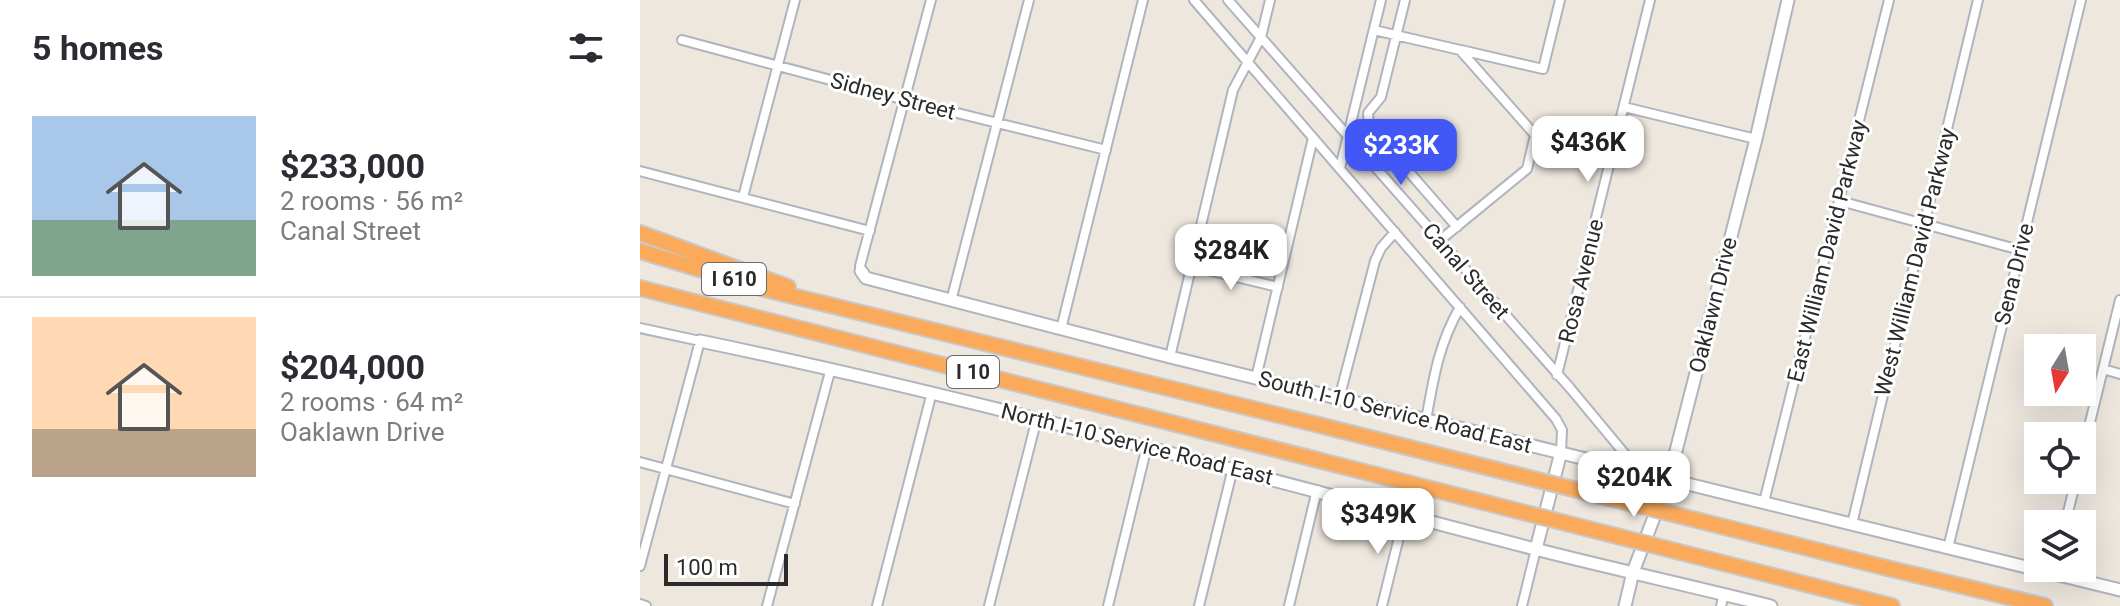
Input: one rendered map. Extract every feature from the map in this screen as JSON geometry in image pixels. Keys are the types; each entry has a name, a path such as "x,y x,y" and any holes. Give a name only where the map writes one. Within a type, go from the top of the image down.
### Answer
{"highway":[{"name":"I 10","path":"640,233 830,304 2045,606"},
{"name":"I 610","path":"640,251 764,289 830,304"},
{"name":"I 10","path":"640,288 1892,606"}],"street":[{"path":"743,197 795,0"},
{"path":"861,271 931,0"},
{"path":"951,301 1029,0"},
{"path":"1061,329 1143,0"},
{"name":"Canal Street","path":"1194,0 1556,419 1562,430 1561,452"},
{"name":"Canal Street","path":"1228,0 1639,471"},
{"path":"1170,357 1233,90 1261,37 1270,0"},
{"path":"1340,168 1381,0"},
{"path":"1405,0 1381,97 1368,113 1369,126 1457,227"},
{"path":"1374,30 1543,69 1560,0"},
{"name":"Rosa Avenue","path":"1557,375 1650,0"},
{"name":"Oaklawn Drive","path":"1625,606 1633,572 1669,478 1756,139 1788,0"},
{"name":"East William David Parkway","path":"1764,502 1889,0"},
{"name":"West William David Parkway","path":"1852,524 1978,0"},
{"name":"Sena Drive","path":"1948,548 2081,0"},
{"name":"Sidney Street","path":"682,40 1106,150"},
{"path":"1439,241 1527,169 1535,135 1460,50"},
{"path":"1624,107 1756,139"},
{"path":"1256,378 1313,138"},
{"path":"640,171 870,231"},
{"path":"1840,201 2020,250"},
{"path":"1339,399 1375,261 1381,248 1395,232"},
{"path":"1191,266 1278,287"},
{"name":"South I-10 Service Road East","path":"861,271 866,278 1170,357 2024,564"},
{"path":"2090,422 2120,300"},
{"path":"1426,420 1438,356 1447,330 1460,307"},
{"name":"North I-10 Service Road East","path":"640,328 932,392 1633,572 1722,600 1771,606"},
{"path":"640,566 700,341"},
{"path":"767,606 831,368"},
{"path":"2103,369 2120,374"},
{"path":"877,606 932,392"},
{"path":"989,606 1037,418"},
{"path":"1108,606 1147,446"},
{"path":"1522,606 1561,452"},
{"path":"640,462 795,504"},
{"path":"1199,606 1233,468"},
{"path":"1289,606 1317,490"},
{"path":"1382,606 1405,513"},
{"name":"South I-10 Service Road East","path":"2092,582 2120,590"},
{"path":"640,604 646,606"}]}
